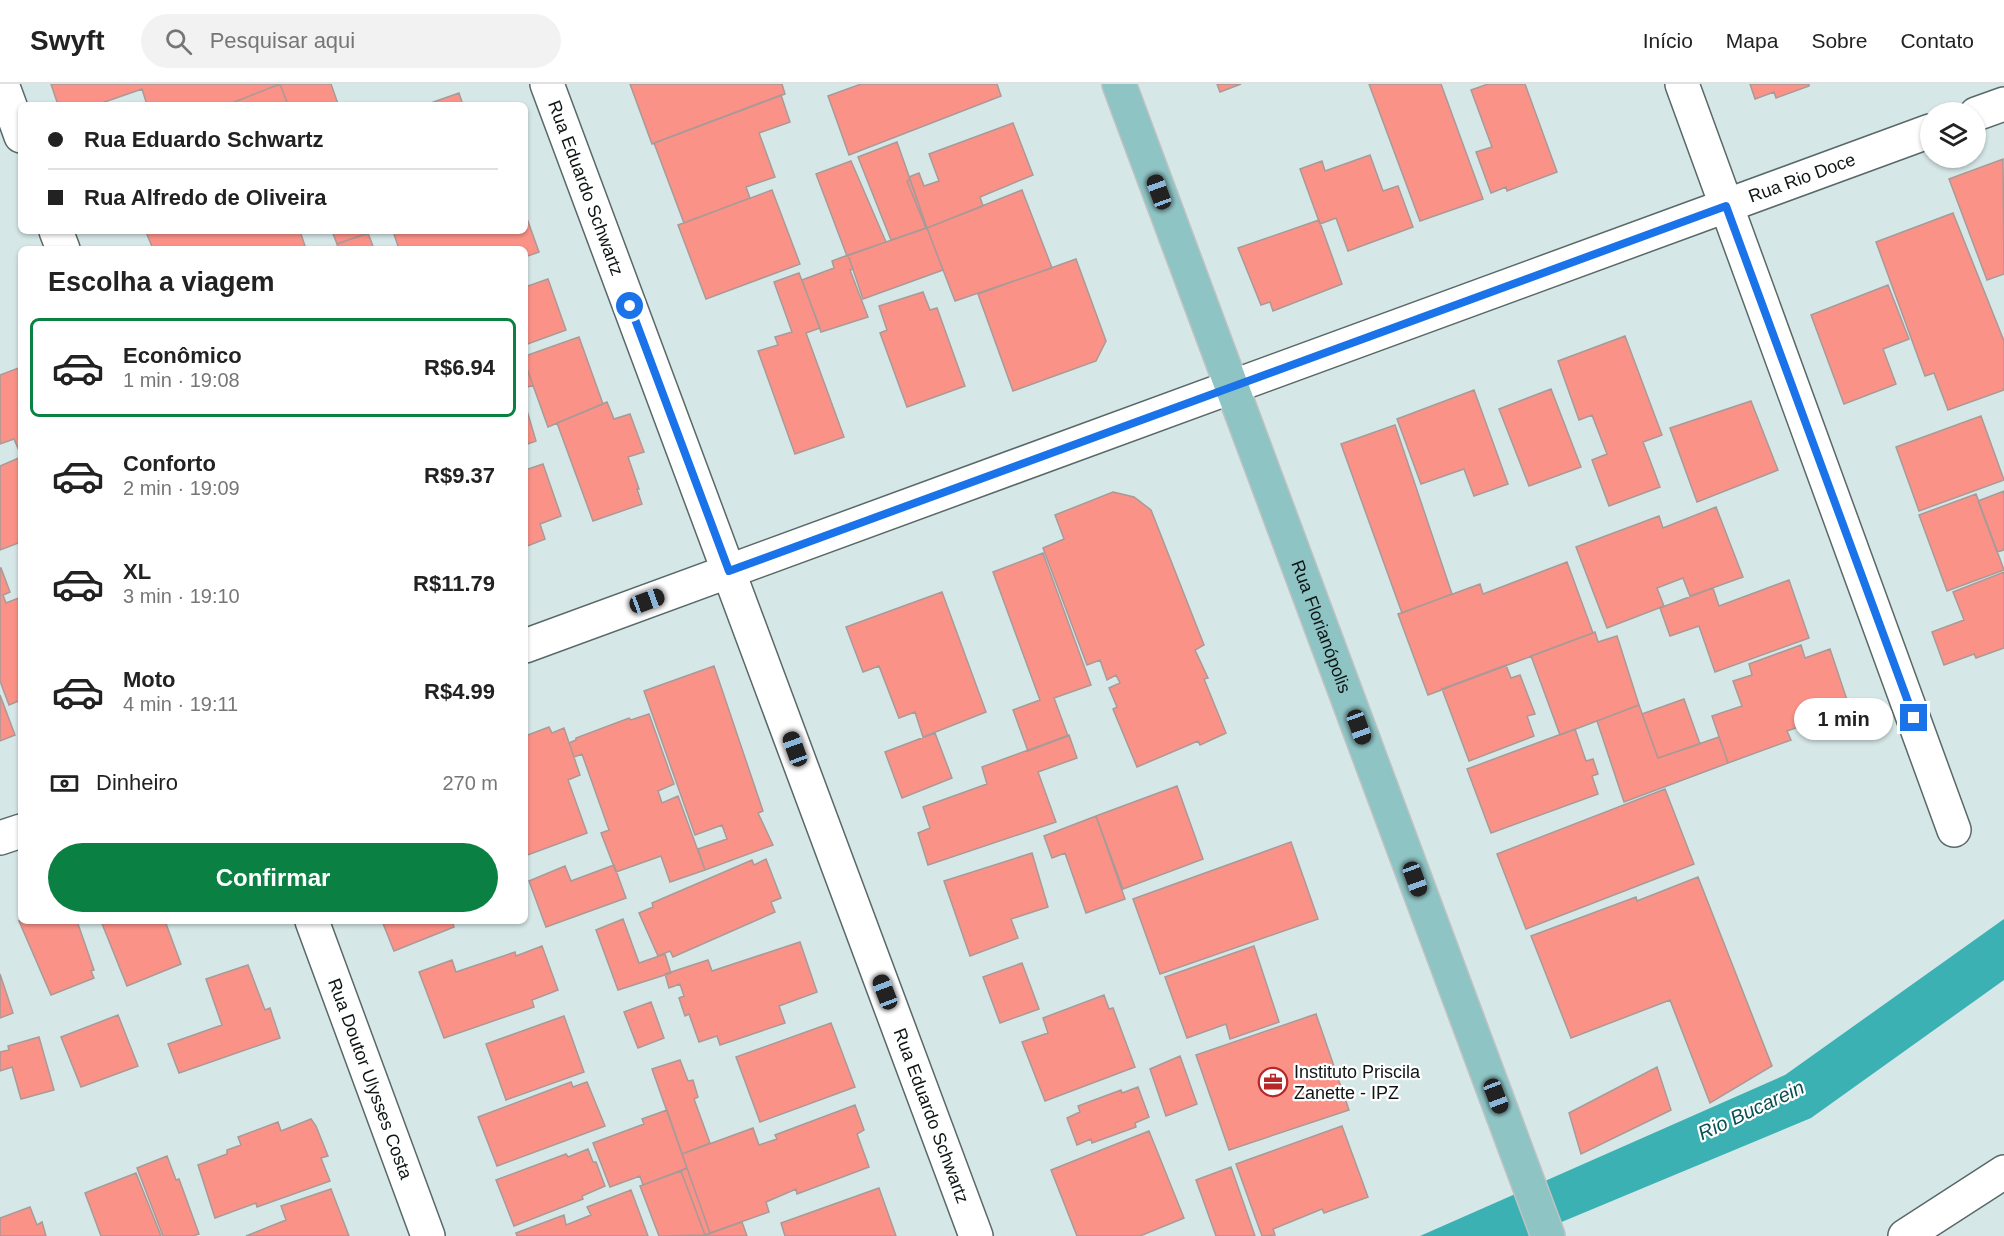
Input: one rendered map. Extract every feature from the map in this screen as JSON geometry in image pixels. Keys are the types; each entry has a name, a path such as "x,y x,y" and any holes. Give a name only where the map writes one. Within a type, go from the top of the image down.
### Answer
{"main road":[{"name":"Rua Florianópolis","path":"1119,84 1548,1236"}],"street":[{"path":"2,84 18,128"},
{"name":"Rua Eduardo Schwartz","path":"548,84 976,1236"},
{"path":"1682,84 1954,830"},
{"path":"1986,110 2004,104"},
{"name":"Rua Rio Doce","path":"528,645 1920,135"},
{"path":"0,838 18,832"},
{"name":"Rua Doutor Ulysses Costa","path":"313,924 428,1236"},
{"path":"1920,1232 2004,1173"}],"water":[{"name":"Rio Bucarein","path":"2004,919 2004,980 1811,1118 1528,1236 1420,1236 1785,1075"}],"building":[{"path":"51,84 280,84 235,102 146,102 142,89 105,102 57,102"},
{"path":"280,84 287,102 235,102"},
{"path":"280,84 331,84 337,102 287,102"},
{"path":"630,84 782,84 785,94 652,144"},
{"path":"861,84 997,84 1001,96 849,155 828,96"},
{"path":"1217,84 1241,84 1220,92"},
{"path":"1369,84 1441,84 1483,199 1420,221"},
{"path":"1488,84 1525,84 1557,172 1507,191 1506,187 1491,193 1476,152 1492,147 1471,90"},
{"path":"1750,84 1809,84 1809,86 1776,98 1774,92 1755,99"},
{"path":"459,93 462,102 434,102"},
{"path":"781,95 790,122 759,133 775,177 746,187 750,198 684,223 654,143"},
{"path":"1013,123 1033,175 980,197 983,206 927,228 909,177 919,173 924,186 939,181 929,154"},
{"path":"897,142 910,179 907,181 926,228 891,240 858,157"},
{"path":"1370,155 1383,191 1398,186 1413,227 1348,251 1336,218 1320,224 1300,169 1322,161 1325,171"},
{"path":"2003,159 2004,274 1987,280 1949,179 1979,168 1986,168 1986,165"},
{"path":"851,161 886,242 847,256 816,174"},
{"path":"910,179 927,228 907,181"},
{"path":"772,190 800,264 706,299 678,225"},
{"path":"1022,190 1052,268 955,301 927,228"},
{"path":"1953,213 2004,341 2004,390 1948,410 1934,373 1925,376 1876,242"},
{"path":"1319,220 1342,284 1273,311 1270,302 1261,305 1238,248"},
{"path":"528,221 539,252 528,256 528,246 398,246 394,234 528,234"},
{"path":"927,228 943,270 863,299 848,255"},
{"path":"147,234 301,234 305,246 152,246"},
{"path":"333,234 365,234 337,244"},
{"path":"368,234 373,246 337,246 337,244"},
{"path":"848,255 853,269 850,270 868,317 821,332 802,280 834,268 832,261"},
{"path":"1076,259 1106,341 1096,361 1013,391 978,294"},
{"path":"799,273 820,328 806,333 844,437 795,454 758,351 778,345 775,337 792,332 774,282"},
{"path":"548,279 566,330 528,344 528,286"},
{"path":"1888,285 1909,339 1883,349 1896,384 1844,404 1811,315"},
{"path":"923,292 930,310 937,308 965,386 907,407 880,333 887,330 879,306"},
{"path":"1625,336 1662,435 1643,442 1660,487 1609,506 1592,460 1607,454 1592,415 1579,420 1558,361"},
{"path":"579,337 603,404 548,427 528,371 528,355"},
{"path":"18,368 18,448 14,439 0,444 0,375"},
{"path":"528,371 533,385 528,387"},
{"path":"1551,389 1581,467 1529,486 1499,409"},
{"path":"1474,390 1508,484 1474,496 1464,469 1421,484 1397,419"},
{"path":"1751,401 1778,470 1697,502 1670,428"},
{"path":"607,402 614,419 630,414 644,452 628,457 642,504 593,521 557,423"},
{"path":"528,414 536,441 528,444"},
{"path":"1981,416 2004,480 1919,511 1896,447"},
{"path":"1395,425 1452,594 1402,613 1341,444"},
{"path":"18,458 18,543 0,550 0,466"},
{"path":"543,464 561,516 540,524 545,539 528,546 528,469"},
{"path":"2004,491 2004,550 1997,552 1978,501"},
{"path":"1113,492 1134,497 1151,510 1204,645 1195,650 1208,678 1204,679 1226,733 1200,745 1198,741 1137,767 1113,709 1117,707 1109,688 1120,683 1116,675 1107,680 1100,660 1087,665 1043,548 1064,539 1055,515"},
{"path":"1976,494 2004,570 1947,591 1919,515"},
{"path":"1716,507 1743,577 1690,596 1683,578 1657,588 1664,606 1607,628 1576,547 1659,516 1663,528"},
{"path":"1043,553 1091,685 1054,698 1068,736 1028,751 1013,710 1040,700 993,572"},
{"path":"1567,562 1593,633 1428,695 1398,614 1480,584 1483,594"},
{"path":"1,568 10,592 3,595 6,603 18,598 18,701 9,705 0,681"},
{"path":"2004,572 2004,648 1976,658 1974,654 1944,665 1932,632 1964,620 1953,592"},
{"path":"1789,580 1809,638 1715,672 1699,626 1670,636 1660,608 1713,588 1719,606"},
{"path":"942,592 986,712 923,737 915,712 899,718 879,666 863,672 846,627"},
{"path":"1595,632 1598,642 1617,636 1639,705 1560,735 1531,656"},
{"path":"1801,645 1805,658 1830,649 1850,709 1787,731 1791,740 1728,763 1712,716 1742,706 1733,681 1752,675 1749,664"},
{"path":"1506,665 1511,678 1520,675 1535,714 1527,716 1534,736 1469,761 1442,689"},
{"path":"714,666 763,811 758,813 773,845 705,870 698,849 727,839 722,825 695,835 644,691"},
{"path":"0,695 15,735 0,741"},
{"path":"1684,699 1700,744 1658,758 1642,714"},
{"path":"1639,705 1658,758 1719,737 1728,763 1624,802 1597,721"},
{"path":"649,714 674,784 658,791 662,803 678,796 705,870 670,882 661,856 616,872 601,833 609,830 582,754 574,757 569,743 576,738 629,718 631,720"},
{"path":"549,727 552,733 564,728 580,775 568,780 587,833 528,855 528,735"},
{"path":"1575,729 1586,761 1593,759 1598,774 1592,776 1598,794 1491,833 1467,769"},
{"path":"935,733 952,778 902,798 885,752"},
{"path":"1069,735 1077,758 1038,772 1056,822 928,865 918,833 930,828 923,807 987,784 982,767"},
{"path":"1177,786 1203,859 1123,889 1096,816"},
{"path":"1665,789 1694,864 1526,929 1497,854"},
{"path":"1096,816 1125,899 1086,913 1065,853 1052,858 1044,836"},
{"path":"1291,842 1318,919 1160,974 1133,899"},
{"path":"1032,853 1048,907 1011,919 1018,938 970,956 944,881"},
{"path":"766,859 781,898 771,902 775,912 673,957 670,951 658,956 639,913 653,907 652,903 752,860 754,865"},
{"path":"614,865 626,898 546,927 529,881 565,866 571,881"},
{"path":"1698,877 1772,1066 1710,1103 1670,1000 1571,1038 1531,936 1636,897 1637,901"},
{"path":"623,919 639,963 665,954 671,973 618,990 596,930"},
{"path":"20,924 78,924 94,970 91,971 94,978 51,995"},
{"path":"102,924 166,924 181,964 127,986"},
{"path":"383,924 453,924 454,927 394,951"},
{"path":"800,942 817,992 779,1006 785,1023 720,1045 717,1036 699,1042 689,1014 685,1016 679,998 684,996 680,984 669,988 665,974 708,960 712,971"},
{"path":"542,946 558,990 532,1000 534,1007 444,1038 419,972 452,960 456,972 515,952 516,956"},
{"path":"1254,946 1279,1022 1230,1039 1226,1024 1187,1038 1165,977"},
{"path":"1022,963 1039,1009 1000,1023 983,977"},
{"path":"248,965 265,1010 270,1008 280,1038 179,1073 168,1044 222,1025 206,979"},
{"path":"0,974 13,1013 0,1018"},
{"path":"1104,995 1109,1009 1113,1008 1135,1067 1045,1101 1022,1042 1048,1033 1043,1018"},
{"path":"651,1002 664,1038 638,1048 624,1012"},
{"name":"Instituto Priscila Zanette - IPZ","path":"1316,1014 1349,1110 1229,1150 1196,1055"},
{"path":"118,1015 138,1066 81,1087 61,1037"},
{"path":"564,1016 584,1072 506,1100 486,1044"},
{"path":"831,1023 855,1087 760,1122 736,1057"},
{"path":"39,1037 54,1090 21,1099 12,1067 0,1071 0,1052 9,1050 8,1046"},
{"path":"1180,1056 1197,1104 1166,1116 1150,1069"},
{"path":"680,1060 688,1081 693,1080 698,1097 694,1099 710,1143 682,1154 652,1069"},
{"path":"1657,1067 1671,1110 1581,1154 1569,1113"},
{"path":"571,1082 573,1087 587,1082 605,1126 497,1166 478,1117"},
{"path":"1138,1087 1149,1117 1135,1123 1136,1127 1092,1143 1091,1139 1077,1145 1067,1118 1080,1112 1078,1106 1121,1090 1122,1093"},
{"path":"855,1105 864,1130 857,1134 869,1167 797,1194 796,1189 766,1202 769,1212 710,1233 682,1154 753,1128 759,1145 777,1139 775,1135"},
{"path":"667,1110 687,1168 643,1185 640,1176 610,1187 593,1143 644,1124 642,1119"},
{"path":"311,1119 328,1156 321,1158 330,1181 257,1207 256,1203 215,1218 198,1165 227,1154 227,1150 241,1145 238,1137 278,1122 281,1131"},
{"path":"1342,1126 1368,1197 1324,1213 1322,1209 1273,1229 1275,1235 1262,1236 1236,1164"},
{"path":"1149,1131 1184,1218 1140,1236 1077,1236 1051,1170"},
{"path":"588,1149 593,1162 596,1162 605,1186 582,1196 583,1199 514,1226 496,1180 566,1154 568,1157"},
{"path":"167,1156 176,1180 179,1179 199,1234 163,1236 137,1168"},
{"path":"1231,1167 1255,1236 1216,1236 1196,1180"},
{"path":"687,1168 710,1233 705,1235 681,1171"},
{"path":"681,1171 705,1235 659,1236 640,1186"},
{"path":"136,1173 161,1236 101,1236 85,1193"},
{"path":"879,1188 896,1236 785,1236 781,1223"},
{"path":"331,1189 349,1236 246,1236 286,1220 281,1206"},
{"path":"631,1190 648,1236 517,1236 516,1233 564,1215 566,1225 591,1215 587,1207"},
{"path":"30,1207 37,1225 42,1222 46,1236 0,1236 0,1218"},
{"path":"742,1222 747,1236 703,1236"}],"place":[{"name":"Instituto Priscila Zanette - IPZ","path":"1273,1082"}],"route":[{"path":"630,306 729,571 1726,206 1914,718"}]}
